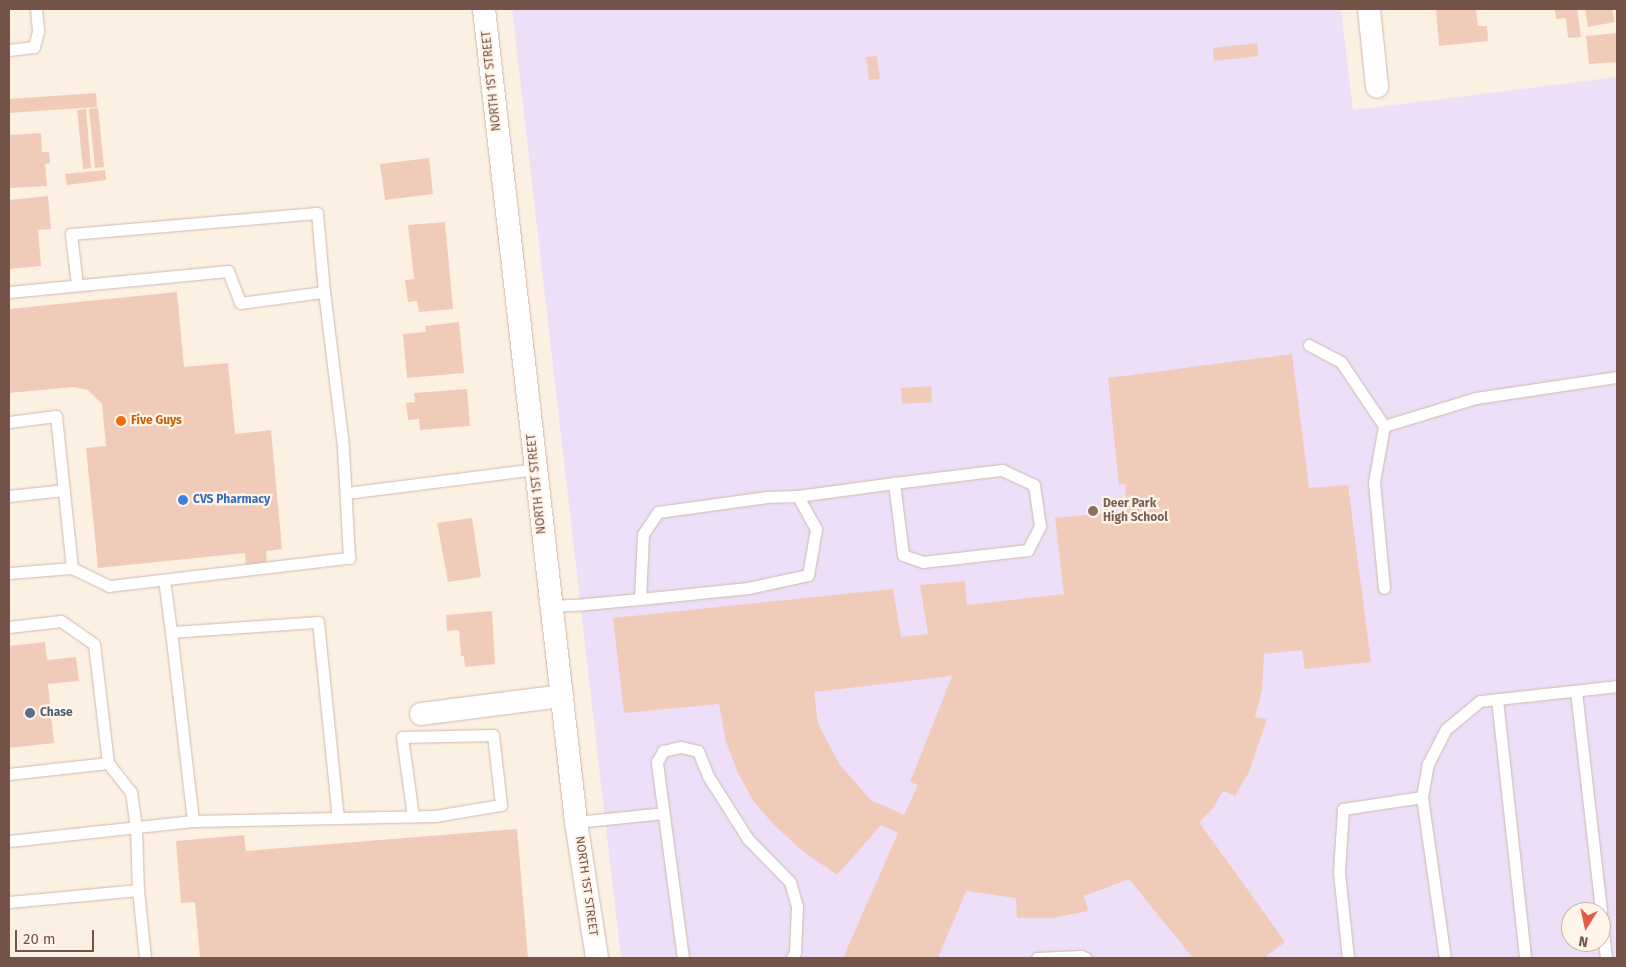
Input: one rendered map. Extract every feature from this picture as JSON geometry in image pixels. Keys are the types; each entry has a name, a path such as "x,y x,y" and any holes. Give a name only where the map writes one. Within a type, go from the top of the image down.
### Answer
{"street":[{"name":"NORTH 1ST STREET","path":"484,9 576,822 597,958"},
{"path":"1369,9 1377,87"},
{"path":"421,714 562,696"}],"lane":[{"path":"9,50 34,47 38,31 36,9"},
{"path":"9,573 72,568 109,586 349,558 343,446 324,292 317,213 71,234 77,285"},
{"path":"9,292 228,271 240,303 324,292"},
{"path":"1309,345 1340,362 1384,426 1374,482 1384,588"},
{"path":"1384,426 1476,398 1617,377"},
{"path":"9,422 56,416 72,568"},
{"path":"346,493 536,469"},
{"path":"640,599 643,534 658,512 766,497 798,496 894,483 1002,470 1034,485 1040,526 1028,550 923,562 903,555 894,483"},
{"path":"9,496 64,490"},
{"path":"551,606 748,588 808,575 816,529 798,496"},
{"path":"164,580 172,632 193,821"},
{"path":"9,627 60,621 94,644 108,763 131,792 136,827 138,890 145,958"},
{"path":"172,632 318,622 338,818"},
{"path":"1445,958 1422,797 1428,764 1446,729 1480,701 1617,686"},
{"path":"1576,691 1599,902"},
{"path":"1497,699 1525,958"},
{"path":"9,841 193,821 435,816 501,805 492,735 402,737 413,816"},
{"path":"683,958 657,762 663,751 681,747 698,751 708,776 748,839 790,882 797,906 795,952 792,958"},
{"path":"9,774 108,763"},
{"path":"1348,958 1340,872 1343,809 1422,797"},
{"path":"576,822 664,813"},
{"path":"9,902 138,890"},
{"path":"1037,958 1081,956 1086,958"}],"shaded area":[{"name":"Deer Park High School","path":"512,9 1341,9 1353,110 1617,77 1617,958 621,958"}],"building":[{"path":"1436,9 1476,9 1478,26 1487,26 1488,41 1439,46"},
{"path":"1555,9 1577,9 1581,37 1568,38 1566,18 1556,19"},
{"path":"1585,9 1612,9 1615,22 1588,27"},
{"path":"1617,33 1617,62 1589,64 1586,36"},
{"path":"1257,43 1258,56 1214,61 1213,48"},
{"path":"877,56 880,79 869,80 866,57"},
{"path":"96,93 97,107 9,113 9,99"},
{"path":"98,108 104,167 95,168 89,109"},
{"path":"86,109 91,168 83,169 77,110"},
{"path":"41,133 42,152 49,152 50,163 45,164 47,186 9,188 9,135"},
{"path":"429,158 433,194 385,200 380,164"},
{"path":"105,170 106,180 67,185 65,174"},
{"path":"48,196 51,229 38,230 41,266 9,269 9,200"},
{"path":"445,222 453,309 419,312 417,301 408,302 405,280 414,279 408,225"},
{"path":"177,292 184,367 228,363 235,434 271,430 282,549 266,551 267,566 246,568 245,553 98,568 86,448 106,446 102,404 88,390 74,387 9,393 9,309"},
{"path":"459,322 464,373 407,378 403,334 426,332 425,326"},
{"name":"Deer Park High School","path":"1292,354 1309,488 1348,485 1371,662 1305,669 1302,650 1264,654 1262,690 1255,717 1267,719 1249,772 1235,796 1223,791 1213,808 1199,822 1285,942 1264,958 1193,958 1129,879 1084,896 1088,911 1053,918 1017,918 1016,898 966,891 938,958 843,958 898,833 881,825 837,875 800,849 774,825 754,802 738,773 726,742 719,704 624,713 613,618 893,589 901,637 928,634 920,585 965,581 967,605 1064,594 1055,518 1127,511 1125,484 1119,485 1108,378","holes":["952,676 910,782 918,785 904,815 871,800 840,765 818,724 814,692"]},
{"path":"931,386 932,402 902,404 901,388"},
{"path":"467,389 470,426 420,430 419,419 408,420 406,403 415,402 414,393"},
{"path":"472,518 481,577 448,582 437,523"},
{"path":"492,611 495,664 465,667 464,656 461,656 459,630 447,631 446,615"},
{"name":"Chase","path":"45,642 47,660 76,657 79,681 48,684 54,743 9,748 9,646"},
{"path":"517,829 528,958 200,958 195,902 181,903 176,841 244,835 246,851"}],"place":[{"name":"Five Guys","path":"121,421"},
{"name":"CVS Pharmacy","path":"183,500"},
{"name":"Deer Park High School","path":"1093,511"},
{"name":"Chase","path":"30,713"}]}
